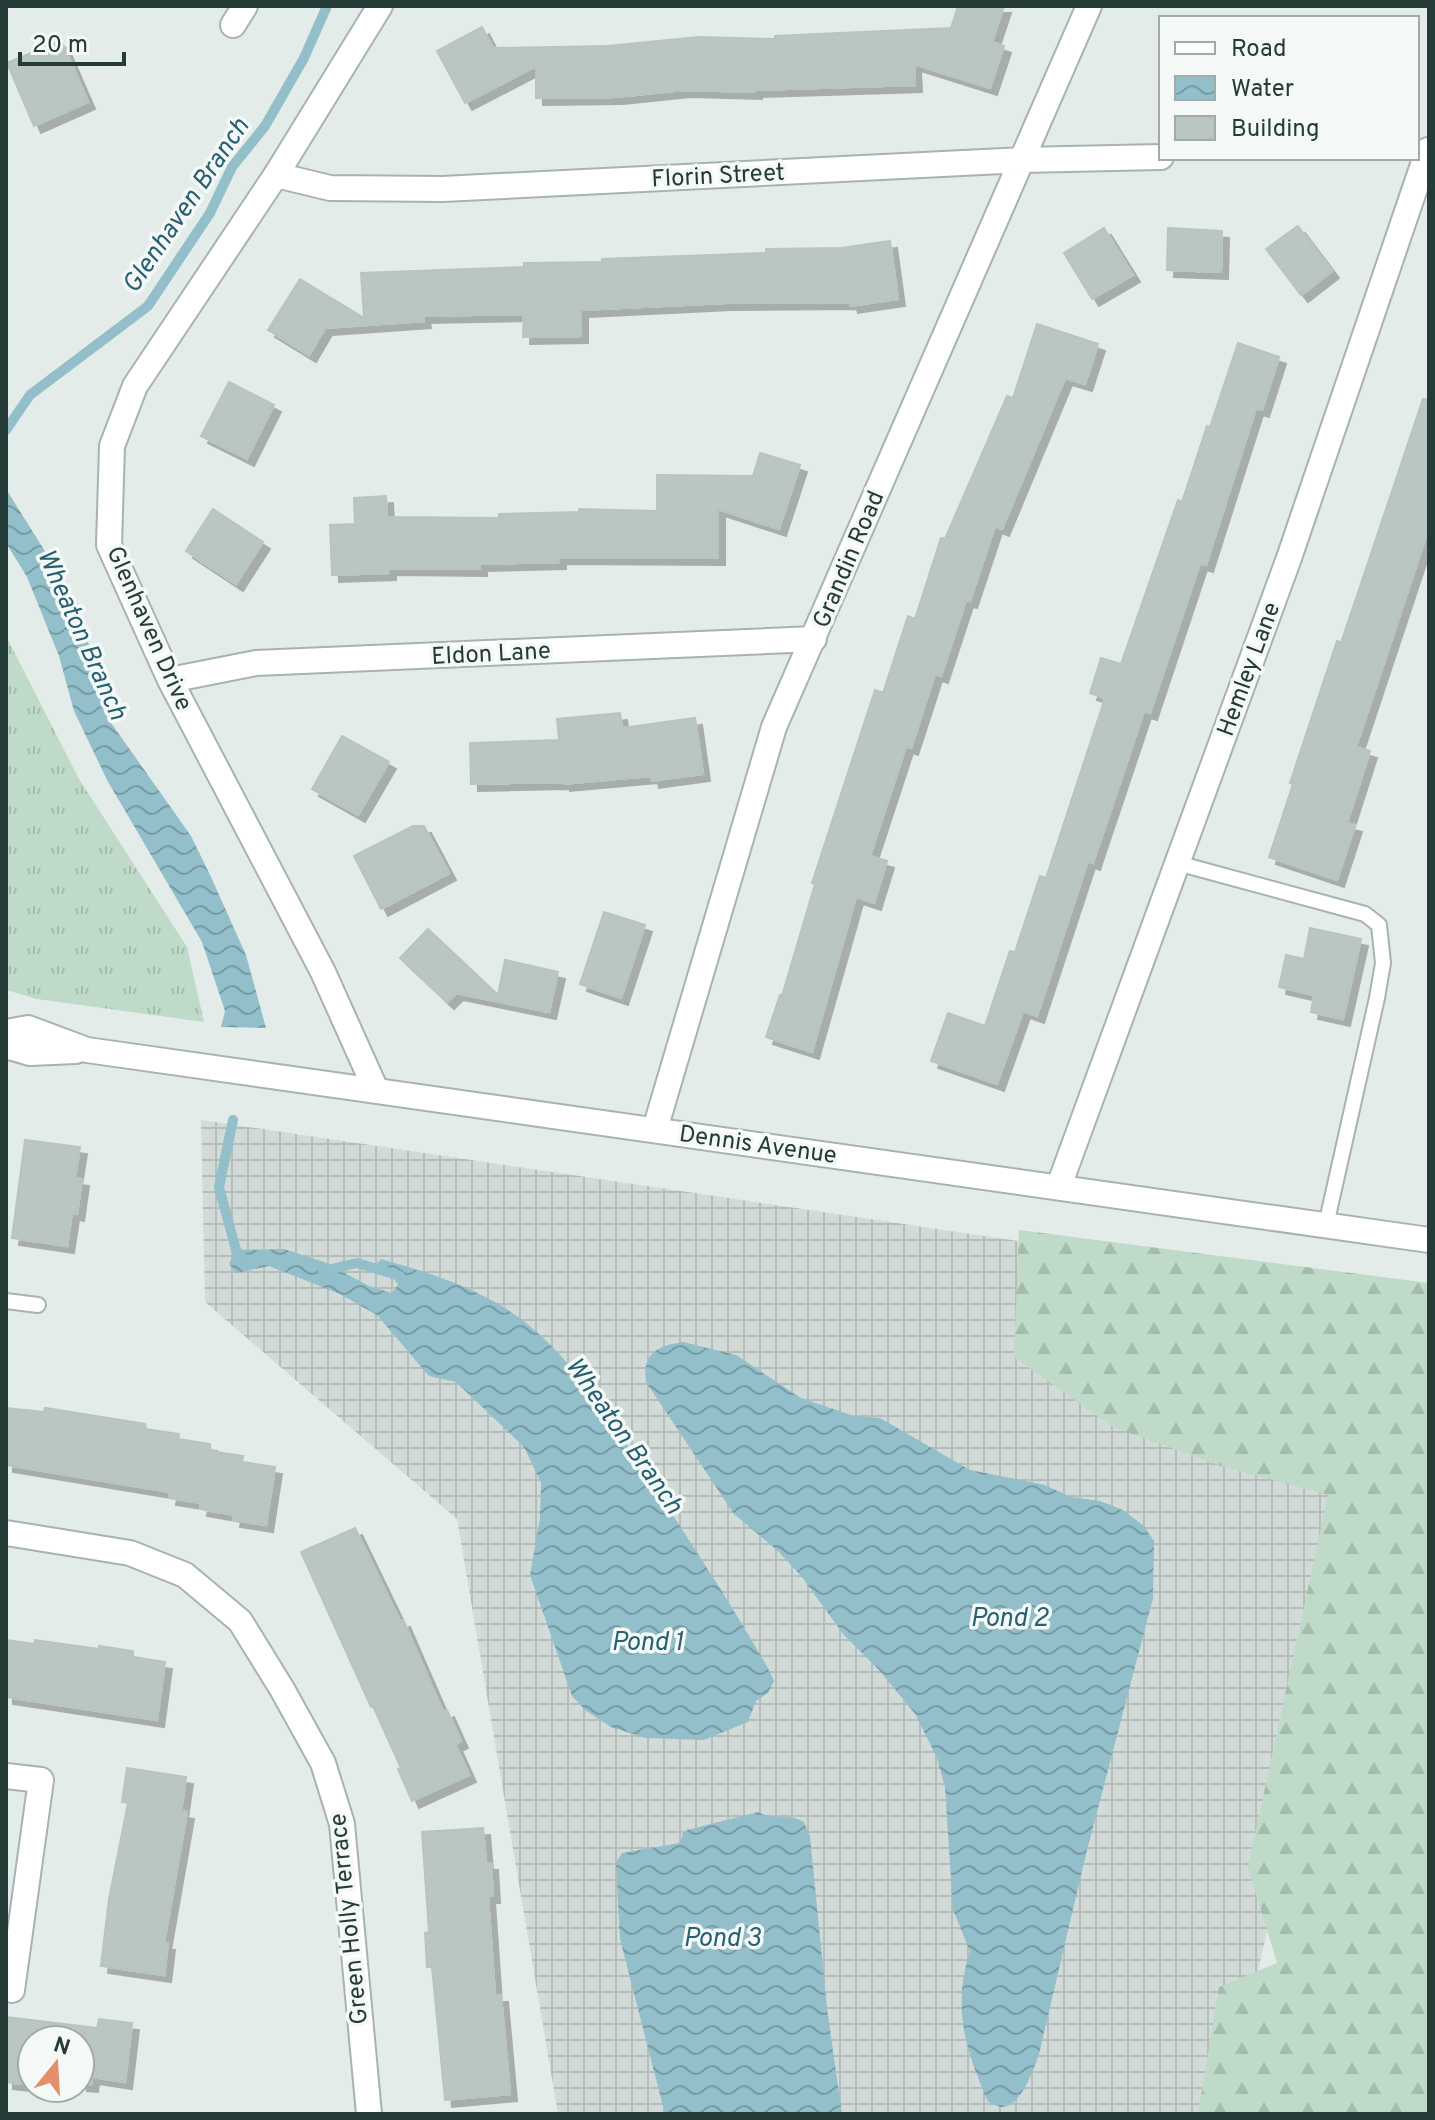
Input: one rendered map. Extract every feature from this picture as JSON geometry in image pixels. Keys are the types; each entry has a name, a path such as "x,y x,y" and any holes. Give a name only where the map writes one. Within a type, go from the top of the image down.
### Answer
{"street":[{"name":"Glenhaven Drive","path":"376,1090 323,972 170,680 109,545 112,446 135,386 276,175 380,6"},
{"name":"Grandin Road","path":"655,1129 774,727 1089,6"},
{"name":"Hemley Lane","path":"1059,1186 1289,558 1429,150"},
{"name":"Florin Street","path":"276,175 330,188 443,189 1021,160 1159,157"},
{"name":"Eldon Lane","path":"170,680 256,663 814,639"},
{"name":"Dennis Avenue","path":"6,1032 28,1028 87,1050"},
{"name":"Dennis Avenue","path":"6,1046 30,1053 87,1050 1429,1240"},
{"name":"Green Holly Terrace","path":"6,1533 130,1553 185,1575 240,1621 323,1763 342,1824 369,2114"},
{"path":"6,1776 41,1780 12,1990"}],"lane":[{"path":"1177,863 1365,914 1379,925 1383,963 1377,998 1326,1225"},
{"path":"6,1301 38,1305"}],"shaded area":[{"path":"201,1120 1417,1300 1224,2114 558,2114 457,1519 205,1302"}],"green space":[{"path":"6,636 79,779 187,947 204,1022 37,999 6,990"},
{"path":"1019,1230 1429,1283 1429,2114 1198,2114 1219,1987 1277,1963 1248,1867 1328,1495 1221,1466 1113,1427 1014,1357"}],"water":[{"path":"6,489 78,604 109,720 191,836 211,877 246,955 266,1028 221,1027 225,1011 202,942 107,780 74,711 59,656 27,577 6,543"},
{"name":"Pond 1","path":"284,1249 324,1262 369,1286 392,1293 398,1285 377,1263 381,1259 444,1279 505,1308 551,1345 609,1418 716,1581 769,1670 774,1681 768,1693 756,1701 748,1722 704,1740 646,1738 611,1727 585,1710 572,1696 530,1575 540,1518 541,1483 524,1447 456,1382 429,1376 377,1315 340,1294 269,1266 236,1273 229,1264 236,1250"},
{"name":"Pond 2","path":"683,1342 736,1355 801,1398 854,1416 880,1418 970,1470 1045,1485 1071,1497 1100,1501 1123,1510 1144,1526 1154,1541 1153,1598 1086,1854 1039,2054 1026,2086 1008,2106 988,2102 967,2046 962,1991 970,1951 953,1910 945,1787 937,1758 916,1715 879,1670 843,1634 802,1577 778,1551 734,1514 646,1382 646,1364 653,1353"},
{"name":"Pond 3","path":"758,1812 804,1822 810,1836 827,2008 842,2114 665,2114 620,1939 616,1863 622,1853 680,1843 687,1830"}],"building":[{"path":"958,6 1004,6 992,42 1004,46 990,88 914,64 915,85 755,92 684,90 616,97 536,98 536,66 465,103 437,51 482,27 493,48 607,46 699,37 775,39 775,36 951,28"},
{"path":"61,40 88,102 34,126 7,63"},
{"path":"1298,226 1332,271 1301,295 1266,249"},
{"path":"1104,228 1133,275 1092,299 1064,253"},
{"path":"1168,228 1222,231 1221,272 1167,270"},
{"path":"890,241 898,299 851,306 850,302 725,303 581,310 581,336 523,337 524,314 423,316 424,321 325,328 309,355 268,330 300,279 364,318 361,273 766,253 766,249 841,248"},
{"path":"1037,324 1098,344 1085,384 1065,378 1002,529 995,526 941,676 935,674 911,748 906,746 870,856 887,861 874,903 856,897 812,1052 766,1037 782,996 815,884 812,883 875,690 883,693 908,616 915,619 941,538 945,539 1007,396 1013,398"},
{"path":"1238,343 1279,357 1262,410 1256,408 1206,565 1200,563 1150,713 1144,711 1093,863 1088,861 1037,1016 1023,1011 997,1084 931,1061 948,1013 985,1026 1010,951 1015,952 1040,876 1046,878 1105,698 1090,693 1101,658 1121,664 1178,500 1182,502"},
{"path":"229,382 274,405 247,459 201,436"},
{"path":"1423,399 1429,400 1429,527 1356,747 1370,751 1347,823 1355,825 1337,880 1269,857 1337,641 1341,643"},
{"path":"760,453 800,465 779,529 718,509 718,558 559,557 559,562 480,564 480,569 389,568 389,573 332,575 330,525 355,524 354,498 386,496 387,517 499,518 499,514 579,512 579,509 657,511 657,475 753,476"},
{"path":"213,509 263,542 236,584 186,551"},
{"path":"620,713 622,728 695,718 703,774 652,781 651,776 563,784 471,784 470,743 559,740 557,719"},
{"path":"342,736 389,762 358,815 312,789"},
{"path":"413,826 424,826 449,873 381,909 354,856"},
{"path":"604,912 645,925 621,998 580,984"},
{"path":"1310,928 1361,939 1343,1019 1311,1012 1314,995 1279,987 1286,955 1304,959"},
{"path":"428,929 498,995 505,960 558,972 549,1012 456,993 447,1002 400,958"},
{"path":"25,1140 80,1147 75,1178 82,1179 77,1214 72,1213 67,1246 12,1238"},
{"path":"6,1408 44,1412 45,1408 145,1424 146,1429 179,1434 178,1439 210,1444 210,1451 243,1456 242,1462 275,1467 266,1525 233,1520 234,1515 200,1509 201,1503 169,1498 170,1492 6,1465"},
{"path":"355,1528 400,1621 403,1620 443,1712 447,1710 461,1741 455,1744 469,1775 412,1801 398,1769 401,1768 301,1552"},
{"path":"6,1640 34,1644 35,1640 99,1649 99,1646 133,1651 133,1657 165,1662 157,1720 6,1697"},
{"path":"127,1768 186,1777 181,1811 187,1812 164,1943 168,1943 164,1975 101,1966 109,1899 128,1803 122,1802"},
{"path":"483,1828 486,1863 491,1863 493,1896 488,1896 495,1995 501,1995 510,2094 445,2100 432,1967 427,1967 425,1933 429,1932 422,1832"},
{"path":"6,2017 64,2024 16,2024 16,2083 6,2082"},
{"path":"99,2019 132,2023 125,2082 96,2078 96,2028"}],"waterway":[{"name":"Glenhaven Branch","path":"6,430 30,395 148,306 210,213 232,167 265,126 304,58 327,6"},
{"name":"Wheaton Branch","path":"233,1120 219,1187 236,1250 244,1259"},
{"name":"Wheaton Branch","path":"323,1271 357,1263 400,1276"}]}
